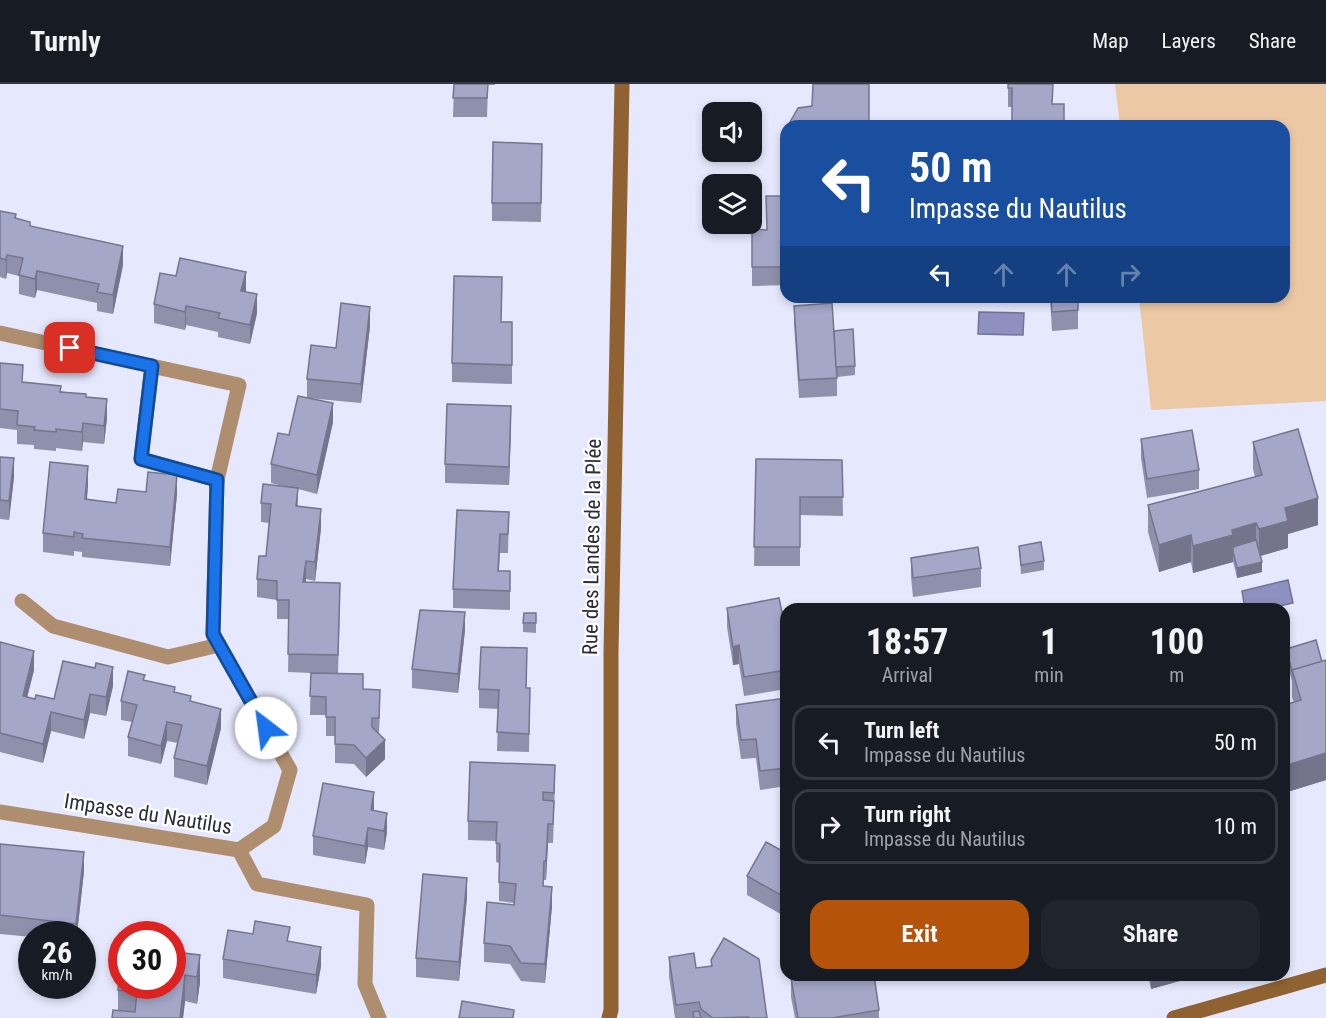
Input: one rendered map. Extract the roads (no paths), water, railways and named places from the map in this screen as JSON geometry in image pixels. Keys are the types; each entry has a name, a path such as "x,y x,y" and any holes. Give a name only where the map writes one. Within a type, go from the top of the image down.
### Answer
{"street":[{"name":"Rue des Landes de la Plée","path":"611,1015 611,653 622,84"},
{"name":"Impasse du Nautilus","path":"0,333 239,385 217,480 213,634 290,770 274,826 239,850 0,812"},
{"path":"152,366 141,459 217,480"},
{"path":"22,601 53,626 168,657 219,645"},
{"path":"239,850 257,884 367,905 365,984 379,1018"},
{"path":"1174,1018 1326,975"}],"water":[{"path":"979,312 1024,313 1023,335 978,334"},
{"path":"1288,580 1293,603 1244,603 1242,591"}]}
